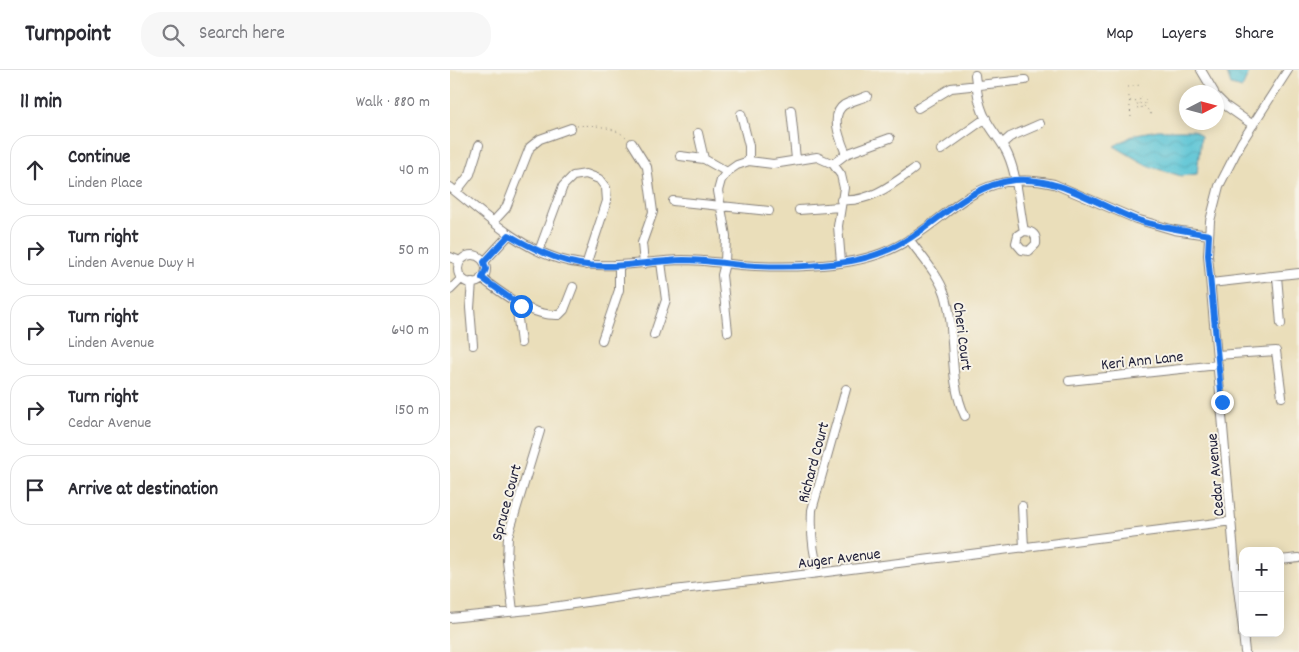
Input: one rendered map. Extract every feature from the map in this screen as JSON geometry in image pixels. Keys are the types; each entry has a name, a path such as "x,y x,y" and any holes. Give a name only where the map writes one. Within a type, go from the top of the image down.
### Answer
{"street":[{"path":"1201,70 1210,85"},
{"name":"Cedar Avenue","path":"1239,564 1232,521 1208,255 1210,221 1219,186 1241,143 1288,70"},
{"path":"975,75 979,101 1010,162 1024,231"},
{"path":"918,108 951,88 1024,80"},
{"path":"846,154 839,136 837,118 844,106 867,96"},
{"path":"1224,103 1253,125"},
{"path":"791,110 796,159"},
{"path":"740,114 749,146 749,161"},
{"path":"941,150 986,118"},
{"path":"1002,144 1010,138 1040,124"},
{"path":"493,222 506,208 530,147 540,140 571,128"},
{"path":"698,133 704,159"},
{"path":"833,164 846,154 890,138"},
{"path":"632,143 647,167 652,212 642,243 644,264"},
{"path":"479,145 470,174 453,189 509,235 559,259 586,265 619,266 704,260 788,266 867,258 882,253 909,239 975,193 1000,183 1014,180 1040,181 1054,184 1136,219 1174,230 1209,235"},
{"path":"680,156 704,159 727,172"},
{"path":"728,332 722,274 725,263 726,236 718,191 727,172 737,165 749,161 773,164 817,157 833,164 841,175 844,188 838,226 841,262"},
{"path":"799,210 862,199 884,189 914,169"},
{"path":"539,251 564,186 573,176 586,174 599,178 606,188 607,200 586,265"},
{"path":"673,201 769,211"},
{"path":"484,262 509,235"},
{"name":"Cheri Court","path":"909,239 935,275 944,293 948,309 958,401 965,416"},
{"path":"468,255 478,256 484,262 486,269 482,278 472,282 462,278 458,270 460,261 468,255"},
{"path":"450,257 460,261"},
{"path":"654,335 666,300 661,262"},
{"path":"602,340 619,290 619,266"},
{"path":"1211,283 1299,273"},
{"path":"1277,276 1280,324"},
{"path":"450,290 462,278"},
{"path":"482,278 521,306 552,315 559,315 564,310 572,286"},
{"path":"472,282 470,308 473,345"},
{"path":"516,303 521,343"},
{"path":"1217,355 1276,351 1282,397"},
{"name":"Keri Ann Lane","path":"1069,381 1218,365"},
{"name":"Richard Court","path":"819,573 812,527 812,510 846,389"},
{"name":"Spruce Court","path":"513,612 506,550 508,536 540,431"},
{"path":"1022,506 1024,548"},
{"name":"Auger Avenue","path":"450,618 513,612 648,593 1232,521"},
{"path":"1284,560 1299,558"},
{"path":"1243,637 1245,652"}],"path":[{"path":"1131,118 1128,87 1140,85"},
{"path":"1143,99 1147,101 1140,109 1138,108 1139,103 1143,99"},
{"path":"1130,101 1139,103 1152,116"},
{"path":"571,128 587,125 606,129 622,134 632,143"}],"water":[{"path":"1226,70 1250,70 1242,88 1231,85"},
{"path":"1158,130 1194,130 1201,136 1197,174 1181,176 1148,166 1114,146 1136,134"}],"route":[{"path":"521,306 482,278 486,269 484,262 509,235 542,253 559,259 592,266 628,266 683,260 704,260 763,266 812,265 851,261 882,253 913,236 964,200 987,187 1014,180 1040,181 1068,189 1136,219 1174,230 1209,235 1208,255 1222,402"}]}
